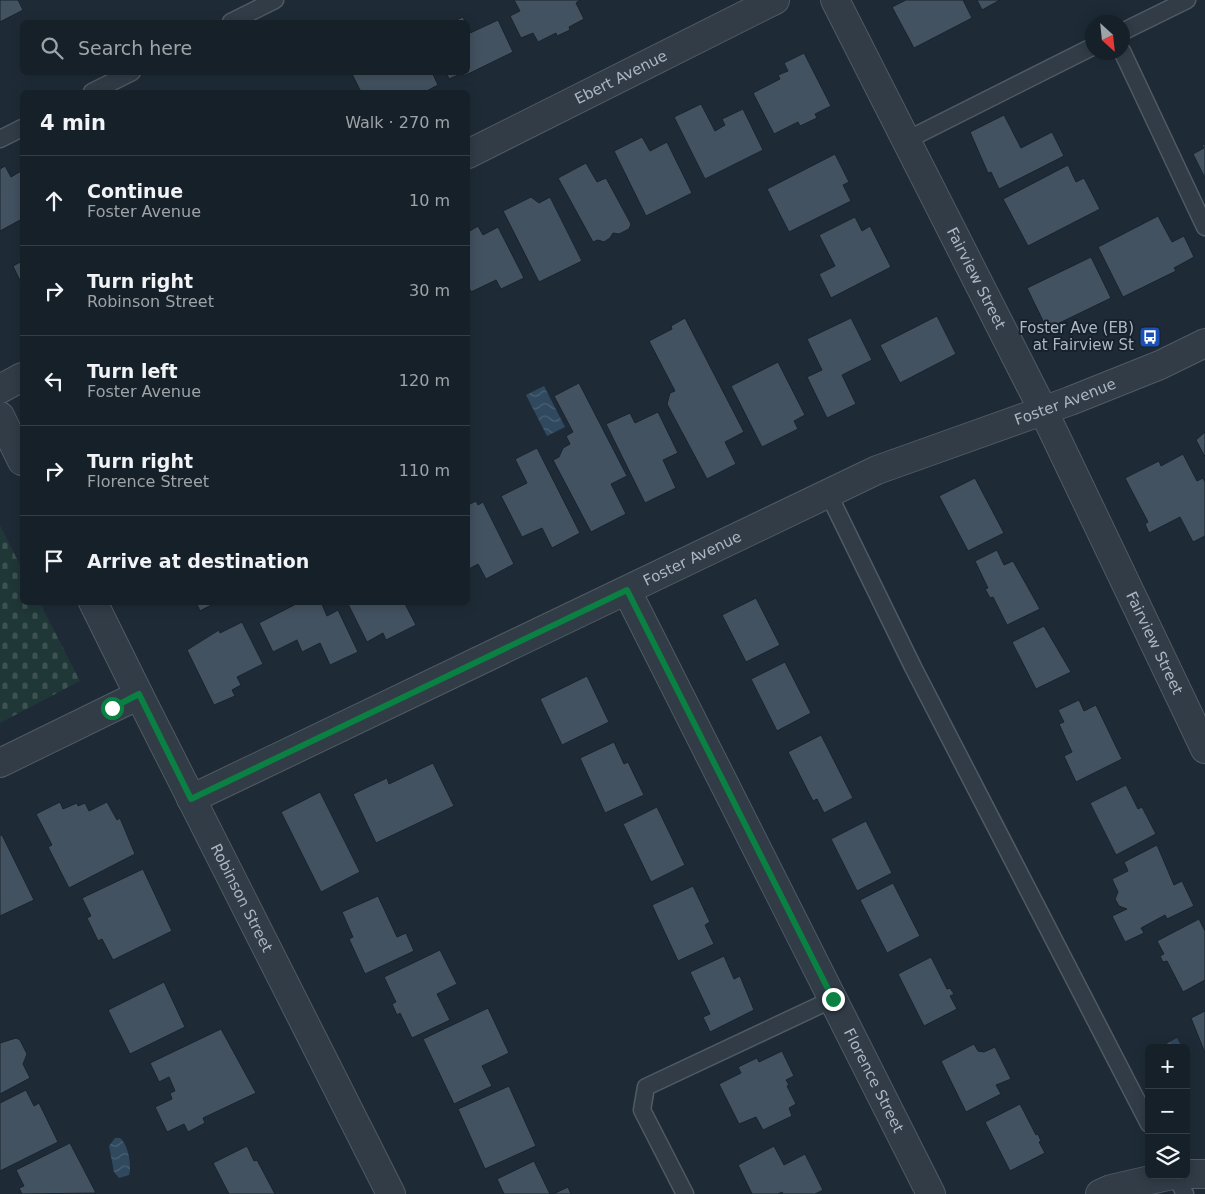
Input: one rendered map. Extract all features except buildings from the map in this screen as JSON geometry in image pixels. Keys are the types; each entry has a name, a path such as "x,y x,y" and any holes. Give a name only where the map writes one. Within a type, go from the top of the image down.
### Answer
{"street":[{"name":"Ebert Avenue","path":"470,153 775,0"},
{"name":"Fairview Street","path":"835,0 1043,410 1205,748"},
{"name":"Foster Avenue","path":"191,799 877,470 1160,365 1205,343"},
{"path":"0,389 20,378"},
{"path":"0,416 13,454"},
{"name":"Florence Street","path":"627,590 930,1194"},
{"name":"Robinson Street","path":"94,605 392,1194"},
{"path":"0,763 139,694"},
{"path":"1190,1174 1205,1174"},
{"path":"1100,1194 1111,1189 1156,1179"}],"lane":[{"path":"235,20 275,0"},
{"path":"1130,28 1187,0"},
{"path":"905,141 1085,51"},
{"path":"1126,60 1205,227"},
{"path":"96,90 126,75"},
{"path":"0,139 20,129"},
{"path":"828,493 913,667 1145,1116"},
{"path":"685,1194 642,1110 646,1087 833,999"},
{"path":"1176,1179 1185,1194"}],"green space":[{"path":"0,525 20,565 20,605 41,605 80,681 0,723"}],"water":[{"path":"544,386 565,427 547,436 526,395"},
{"path":"1177,1038 1180,1044 1166,1044"},
{"path":"115,1138 120,1138 123,1141 130,1161 129,1175 119,1178 114,1172 109,1146"}],"place":[{"name":"Foster Ave (EB) at Fairview St","path":"1150,337"}],"route":[{"path":"112,708 139,694 191,799 627,590 833,999"}]}
